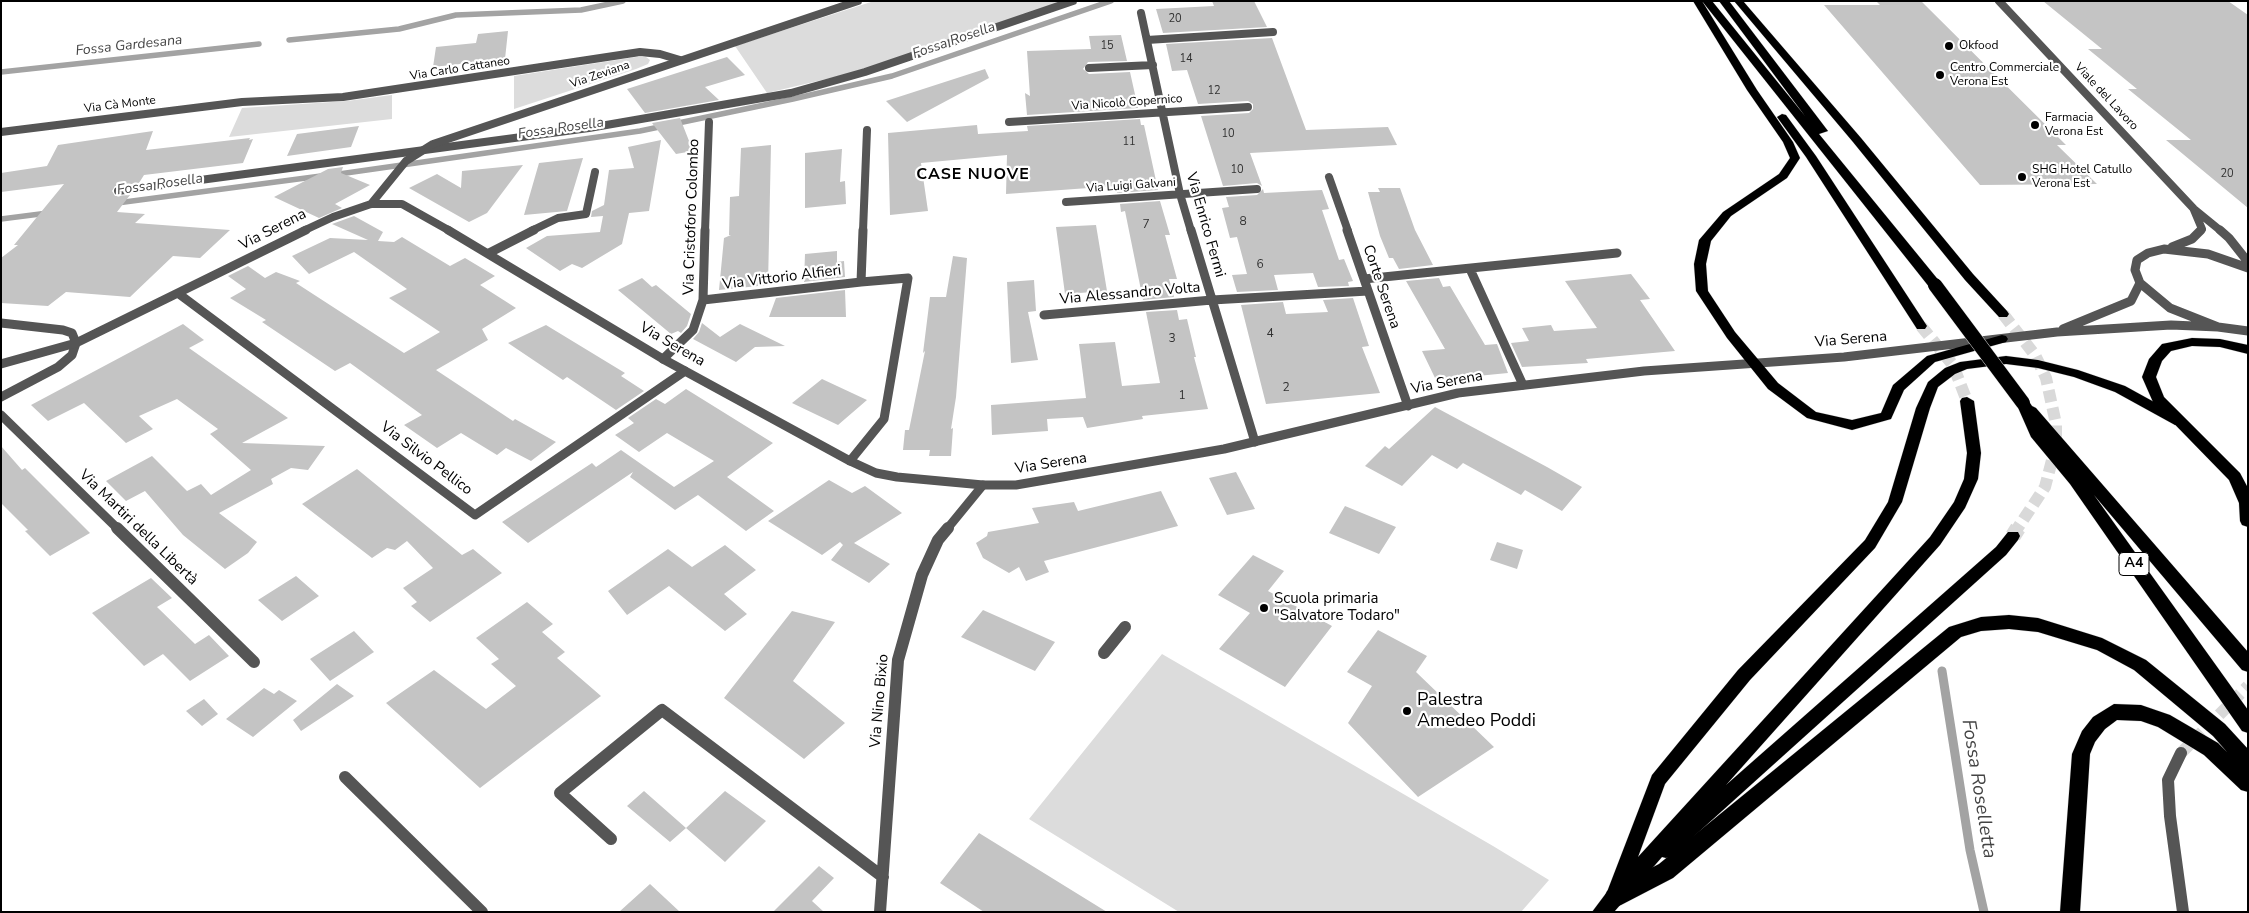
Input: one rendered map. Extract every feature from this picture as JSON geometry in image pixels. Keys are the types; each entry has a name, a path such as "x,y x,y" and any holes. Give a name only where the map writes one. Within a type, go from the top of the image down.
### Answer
{"highway":[{"path":"1697,1 1811,156 1921,326"},
{"path":"1697,1 1752,90 1788,142 1795,158 1783,176 1727,214 1706,240 1700,264 1702,291 1731,335 1772,386 1812,414 1852,425 1886,416 1898,388 1931,359 2002,339"},
{"path":"1707,1 1816,140 1879,213"},
{"path":"1724,1 1829,140 1879,213"},
{"path":"1738,1 2002,314"},
{"name":"A4","path":"1879,213 2023,403 2090,478 2248,665"},
{"path":"2248,350 2220,343 2192,342 2168,347 2156,359 2149,377 2158,399 2235,477 2247,503 2248,521"},
{"path":"1614,898 1658,780 1744,675 1870,544 1895,502 1923,408 1933,385 1950,370 1965,364 2006,360 2038,364 2078,374 2120,389 2186,426"},
{"path":"1601,912 1935,541 1960,504 1971,479 1974,453 1966,401"},
{"name":"A4","path":"2023,403 2036,434 2075,480 2248,725"},
{"path":"1614,898 2001,550 2014,536"},
{"path":"1614,898 1666,871 1955,632 1982,624 2010,622 2038,625 2102,645 2140,665 2219,730 2248,763"},
{"path":"2070,912 2081,754 2088,737 2099,723 2114,712 2141,713 2164,721 2210,749 2248,784"}],"street":[{"name":"Via Zeviana","path":"371,204 406,160 433,144 858,1"},
{"path":"118,192 589,128 791,93 865,72 1073,1"},
{"name":"Viale del Lavoro","path":"1999,1 2194,209 2227,236 2248,262"},
{"name":"Via Enrico Fermi","path":"1142,13 1180,194 1255,442"},
{"path":"1147,40 1273,32"},
{"name":"Via Carlo Cattaneo","path":"242,102 343,97 640,52 660,54 680,60"},
{"path":"1089,68 1153,65"},
{"name":"Via Cà Monte","path":"1,132 242,102"},
{"name":"Via Nicolò Copernico","path":"1009,122 1248,107"},
{"name":"Via Cristoforo Colombo","path":"663,359 692,330 703,300 709,122"},
{"name":"Via Vittorio Alfieri","path":"703,300 862,282 867,130"},
{"path":"489,253 558,218 586,214 595,172"},
{"name":"Corte Serena","path":"1328,177 1408,406"},
{"name":"Via Luigi Galvani","path":"1066,202 1257,190"},
{"name":"Via Serena","path":"1,397 58,366 72,355 76,343 180,294 333,217 371,204 402,204 489,253 663,359 850,462 876,473 897,477 983,485 1016,485 1255,442 1458,393 1644,371 1753,362 1844,358 2057,332 2171,325 2222,328"},
{"name":"Viale del Lavoro","path":"2140,283 2135,270 2138,260 2148,253 2182,245 2202,229 2194,209"},
{"name":"Viale del Lavoro","path":"2164,249 2208,254 2248,268"},
{"path":"1364,280 1617,253"},
{"path":"1470,269 1523,385"},
{"path":"850,462 884,419 908,278 862,282"},
{"path":"2057,332 2131,301 2140,283 2152,295 2170,308 2248,336"},
{"name":"Via Alessandro Volta","path":"1044,315 1212,300 1368,291"},
{"name":"Via Silvio Pellico","path":"180,294 475,515 685,371"},
{"path":"1,323 62,330 72,333 76,343 1,364"},
{"path":"2222,328 2248,331"},
{"name":"Via Martiri della Libertà","path":"1,415 254,662"},
{"name":"Via Nino Bixio","path":"880,912 898,660 922,575 938,540 983,485"},
{"path":"1104,653 1125,627"},
{"path":"611,839 560,793 662,710 883,877"},
{"path":"2181,754 2168,780 2170,816 2183,912"},
{"path":"345,777 482,912"}],"shaded area":[{"path":"874,1 1065,1 856,72 767,93 735,46"},
{"path":"646,57 650,60 648,64 636,69 514,109 514,76"},
{"path":"392,95 392,119 229,137 242,108 347,101"},
{"path":"1162,654 1549,880 1521,912 1179,912 1029,819"}],"building":[{"path":"1212,1 1254,1 1267,27 1163,33 1156,9 1214,6"},
{"name":"Centro Commerciale Verona Est","path":"1876,1 1921,1 2066,145 2057,145 2097,184 1980,185 1824,5 1880,5"},
{"path":"2043,1 2228,1 2248,15 2248,208 2166,140 2191,140 2128,89 2137,89 2088,49 2102,49"},
{"path":"508,31 505,59 433,67 436,47 476,43 478,34"},
{"path":"1121,35 1127,61 1088,62 1083,69 1089,74 1130,72 1138,108 1027,115 1025,93 1030,96 1027,51 1091,49 1089,36"},
{"path":"1272,38 1306,130 1388,127 1397,145 1250,153 1262,186 1257,183 1223,186 1201,116 1249,113 1253,109 1253,104 1248,101 1198,104 1187,70 1172,71 1166,44"},
{"path":"727,57 745,75 705,87 719,100 645,113 627,89"},
{"path":"985,69 989,78 907,122 886,101"},
{"path":"680,118 693,151 676,154 652,123"},
{"path":"1140,119 1141,125 1144,125 1158,190 1117,193 1116,186 1006,194 1007,155 921,163 928,211 890,215 888,133 977,125 978,134 1028,131 1027,126"},
{"path":"359,126 351,147 287,156 297,134"},
{"path":"153,131 146,150 253,139 243,163 144,175 139,183 115,186 112,191 115,196 130,195 117,212 145,214 135,223 230,230 200,258 173,256 130,297 66,292 48,306 1,303 1,258 18,245 14,245 64,184 1,192 1,173 47,166 58,145"},
{"path":"661,140 649,211 629,213 622,244 582,268 572,264 560,271 526,248 547,236 600,232 603,216 591,217 592,211 604,205 609,170 634,168 628,147"},
{"path":"771,145 768,285 719,290 724,238 731,235 729,235 730,197 739,196 741,148"},
{"path":"842,149 840,182 845,181 846,204 805,208 805,153"},
{"path":"583,158 567,211 524,215 539,163"},
{"path":"523,165 487,213 469,222 409,188 437,174 461,188 462,171"},
{"path":"343,167 341,173 370,185 335,204 342,208 319,218 274,197 328,169"},
{"path":"1378,188 1400,188 1415,230 1433,265 1399,269 1393,258 1389,258 1380,236 1368,192 1380,192"},
{"path":"1263,189 1264,193 1322,190 1329,209 1322,210 1339,260 1344,259 1353,281 1348,282 1349,286 1318,287 1313,273 1274,275 1278,290 1237,292 1232,275 1247,274 1237,237 1230,238 1222,208 1229,207 1226,197 1257,195"},
{"path":"1160,201 1170,235 1165,235 1177,279 1169,279 1174,297 1143,300 1125,211 1121,212 1120,204"},
{"path":"354,216 383,232 378,241 394,242 402,237 450,266 465,258 495,276 480,285 516,308 482,329 488,340 436,370 513,421 515,419 556,442 531,461 506,448 497,455 461,433 437,448 404,425 422,415 350,363 335,371 262,322 266,320 230,298 246,289 228,276 248,266 265,278 276,272 300,281 296,283 404,353 440,332 389,298 407,289 354,252 309,274 292,256 330,238 368,240 332,224"},
{"path":"1096,225 1107,291 1065,294 1056,227"},
{"path":"837,251 837,262 844,261 845,277 804,282 805,254"},
{"path":"953,256 967,258 956,397 951,429 953,428 951,456 929,456 930,450 903,450 905,430 909,430 925,351 923,353 930,297 946,297"},
{"path":"1631,274 1650,299 1640,300 1675,351 1586,359 1588,363 1522,367 1511,343 1529,341 1522,328 1551,325 1554,331 1597,328 1565,281"},
{"path":"642,278 652,287 656,285 691,314 687,326 681,333 678,331 671,334 618,290"},
{"path":"1439,278 1443,287 1450,286 1485,345 1497,344 1508,373 1436,380 1422,351 1445,349 1406,281"},
{"path":"1034,280 1036,311 1028,312 1038,360 1011,363 1007,282"},
{"path":"845,290 846,317 769,317 776,298"},
{"path":"1353,298 1369,346 1362,347 1380,393 1266,404 1241,305 1283,302 1286,314 1328,312 1323,300"},
{"path":"1177,310 1179,320 1187,319 1196,357 1194,357 1208,409 1142,416 1143,419 1087,428 1083,417 1047,419 1048,431 992,435 991,405 1086,398 1079,344 1115,342 1122,386 1160,383 1146,312"},
{"path":"702,323 720,337 740,324 785,346 755,347 736,362 693,339 699,332"},
{"path":"183,324 204,340 189,348 288,418 242,443 325,446 308,470 291,468 271,479 273,484 219,513 257,542 248,553 225,569 183,535 145,491 126,501 106,481 152,456 187,491 201,484 211,495 251,470 210,434 218,429 177,399 139,416 153,429 126,443 84,403 48,421 31,405"},
{"path":"546,325 625,373 621,376 644,391 616,410 567,377 563,380 508,343"},
{"path":"822,379 867,400 838,425 792,403"},
{"path":"686,389 773,443 727,477 774,511 746,531 698,495 675,510 630,477 633,472 528,543 502,522 592,463 596,467 621,450 674,487 714,461 667,433 639,452 615,435 634,423 628,418 656,399 665,404"},
{"path":"1435,407 1582,487 1562,511 1525,490 1521,495 1463,463 1457,469 1432,455 1402,486 1365,466 1385,446 1389,449"},
{"path":"1,446 22,470 25,468 90,533 50,556 1,503"},
{"path":"357,469 462,555 473,549 502,573 430,622 411,606 417,602 403,588 433,568 407,541 395,550 387,548 372,558 302,504"},
{"path":"1236,472 1255,509 1227,515 1209,478"},
{"path":"829,480 852,493 865,486 902,513 854,543 890,564 869,583 831,560 843,545 840,542 822,555 768,521"},
{"path":"1161,491 1178,526 1044,561 1049,572 1026,581 1019,567 1009,573 983,558 976,543 987,536 988,532 1039,523 1032,508 1074,502 1078,511"},
{"path":"1345,506 1396,527 1379,554 1329,533"},
{"path":"1497,542 1523,550 1517,569 1490,560"},
{"path":"725,545 756,570 724,594 747,614 725,631 669,586 627,615 608,591 668,549 692,567"},
{"path":"1253,555 1284,571 1268,591 1332,626 1285,687 1219,649 1250,613 1218,595"},
{"path":"296,576 319,596 282,621 258,600"},
{"path":"151,578 172,598 157,607 195,644 209,635 229,656 190,681 163,654 144,666 92,613"},
{"path":"527,602 553,624 542,632 565,652 557,658 601,696 480,788 386,703 434,670 486,709 516,686 491,664 499,659 476,638"},
{"path":"983,610 1055,642 1035,671 961,637"},
{"path":"792,611 835,622 793,681 845,723 804,759 724,698"},
{"name":"Palestra Amedeo Poddi","path":"1378,630 1427,656 1416,672 1494,747 1418,797 1348,723 1372,686 1347,672"},
{"path":"354,631 374,652 330,681 310,659"},
{"path":"337,684 354,696 301,731 293,720"},
{"path":"264,688 274,694 279,690 297,701 253,737 226,719"},
{"path":"204,699 218,714 202,726 186,711"},
{"path":"644,791 686,828 670,842 627,806"},
{"path":"725,791 766,821 725,862 686,828"},
{"path":"979,833 1107,912 984,912 940,883"},
{"path":"819,866 834,878 812,901 824,912 773,912"},
{"path":"650,884 680,912 619,912"}],"waterway":[{"name":"Fossa Gardesana","path":"289,40 399,29 456,15 581,10 623,1"},
{"name":"Fossa Rosella","path":"332,175 640,131 793,99 892,76 1111,1"},
{"name":"Fossa Gardesana","path":"1,72 259,44"},
{"name":"Fossa Rosella","path":"117,203 321,176"},
{"name":"Fossa Rosella","path":"1,219 48,213"},
{"name":"Fossa Roselletta","path":"1942,671 1970,850 1984,912"}],"tunnel":[{"path":"2003,314 2035,355 2046,378 2056,424 2056,445 2045,487 2017,529"},
{"path":"1921,326 1953,365 1967,401"},
{"path":"2013,536 2018,528"},
{"path":"2181,753 2248,686"}],"place":[{"name":"Okfood","path":"1949,46"},
{"name":"Centro Commerciale Verona Est","path":"1940,75"},
{"name":"Farmacia Verona Est","path":"2035,125"},
{"name":"SHG Hotel Catullo Verona Est","path":"2022,177"},
{"name":"Scuola primaria \"Salvatore Todaro\"","path":"1264,608"},
{"name":"Palestra Amedeo Poddi","path":"1407,711"}],"district":[{"name":"CASE NUOVE","path":"973,175"}]}
